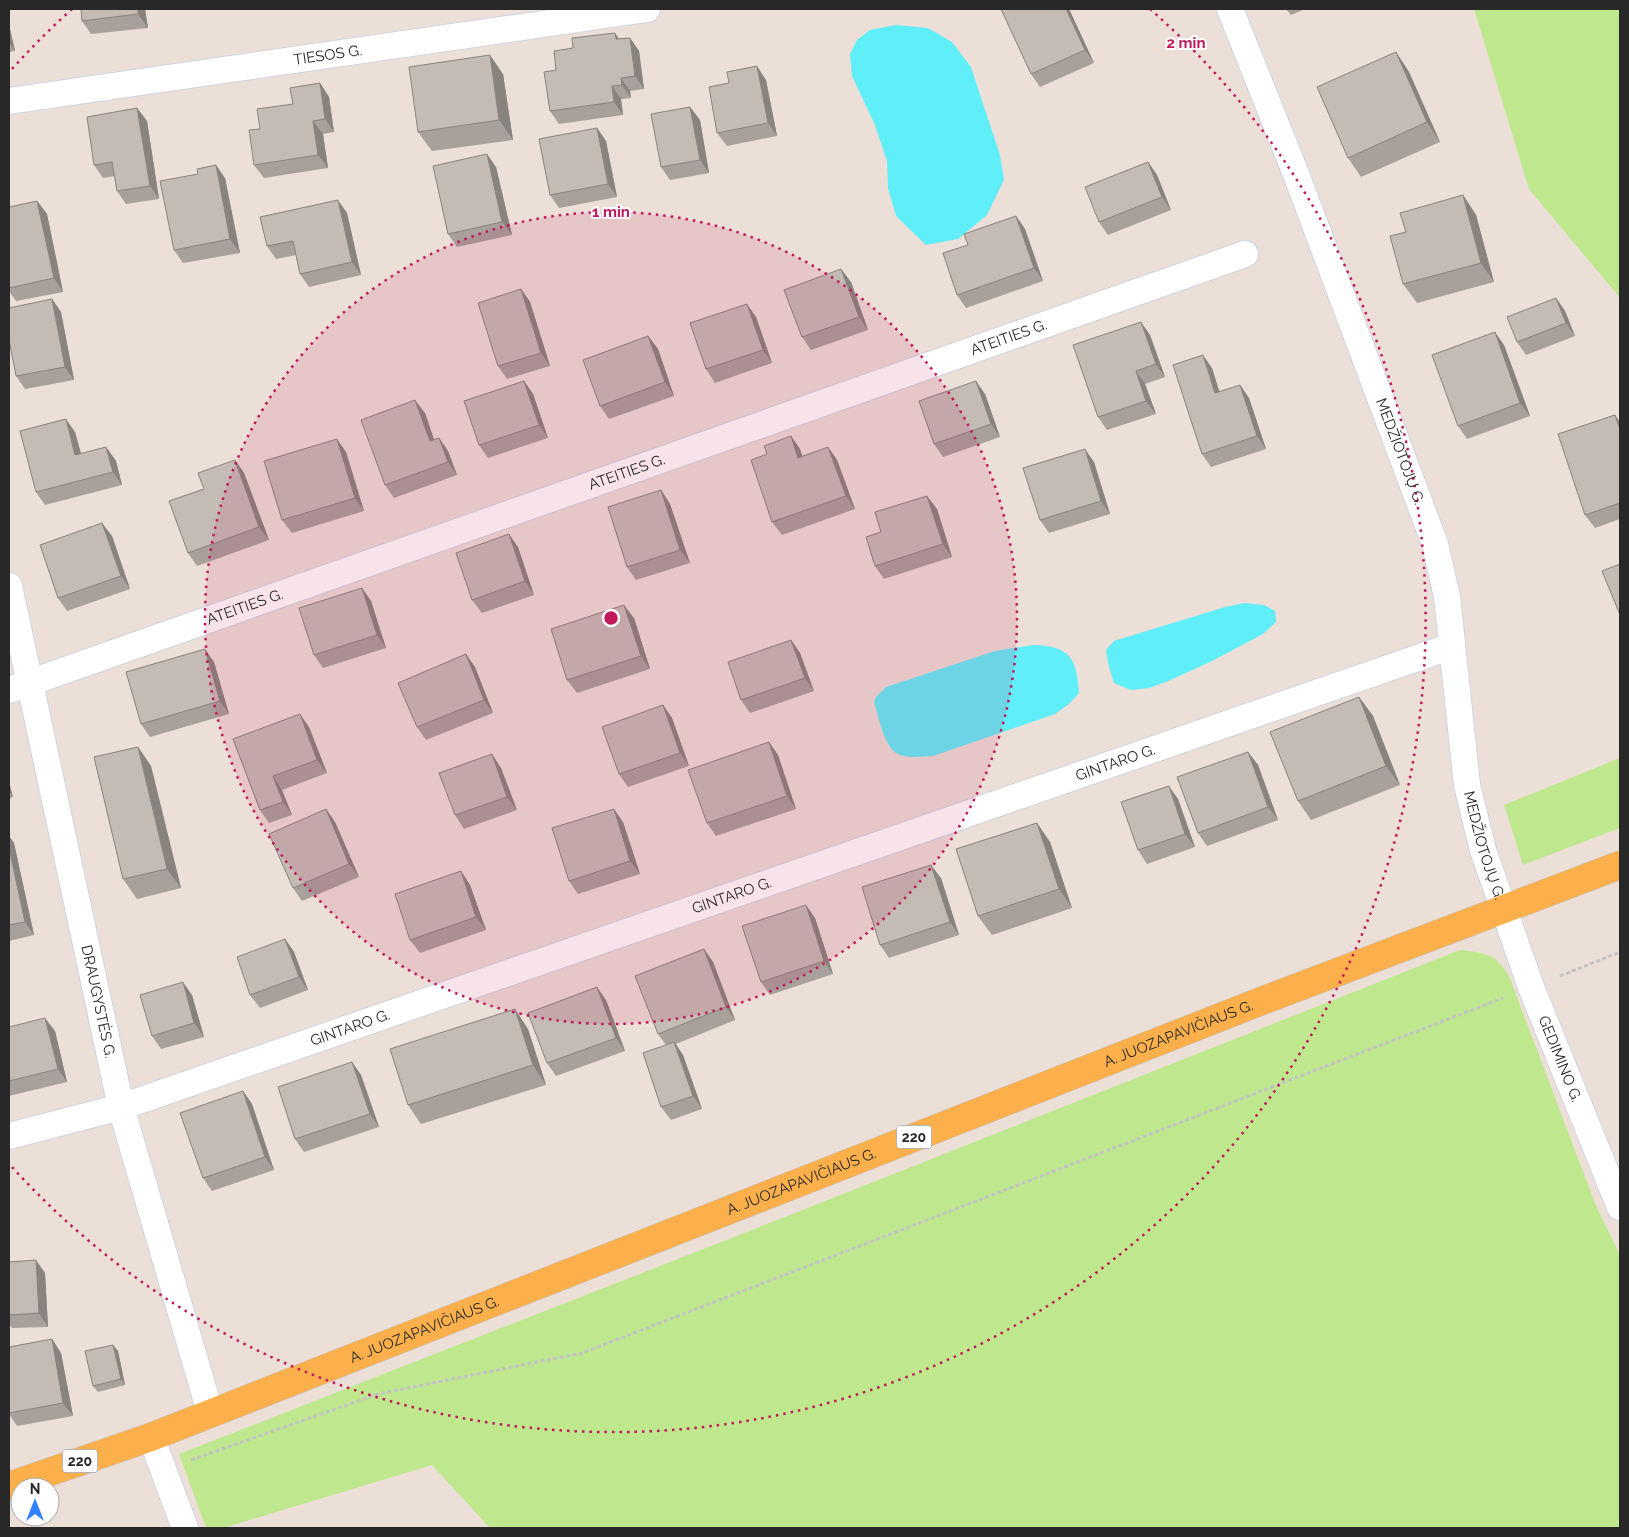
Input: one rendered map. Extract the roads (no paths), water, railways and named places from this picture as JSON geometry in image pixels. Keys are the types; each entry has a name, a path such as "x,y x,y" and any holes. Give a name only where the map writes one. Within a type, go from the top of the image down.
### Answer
{"main road":[{"name":"A. JUOZAPAVIČIAUS G.","path":"9,1486 151,1437 210,1412 1264,1000 1620,865"}],"street":[{"name":"TIESOS G.","path":"9,101 647,9"},
{"name":"MEDŽIOTOJŲ G.","path":"1230,9 1296,174 1435,544 1448,597 1467,785 1483,850 1505,910"},
{"name":"ATEITIES G.","path":"19,687 1245,254"},
{"name":"DRAUGYSTĖS G.","path":"9,586 19,687 121,1107 210,1412"},
{"name":"GINTARO G.","path":"9,1136 121,1107 1452,646"},
{"name":"GEDIMINO G.","path":"1505,910 1531,987 1620,1207"},
{"path":"151,1437 185,1528"}],"water":[{"path":"896,25 928,28 952,42 971,67 1000,155 1004,180 987,215 958,239 926,245 896,216 888,188 887,161 875,125 852,76 850,54 857,40 870,30"},
{"path":"1244,603 1264,605 1275,611 1276,622 1263,634 1210,662 1166,682 1149,688 1131,690 1114,683 1106,650 1114,641"},
{"path":"1033,645 1056,648 1063,651 1069,656 1076,671 1079,693 1069,704 1055,714 933,756 902,756 893,751 889,746 874,702 876,697 886,687 995,651"}]}
